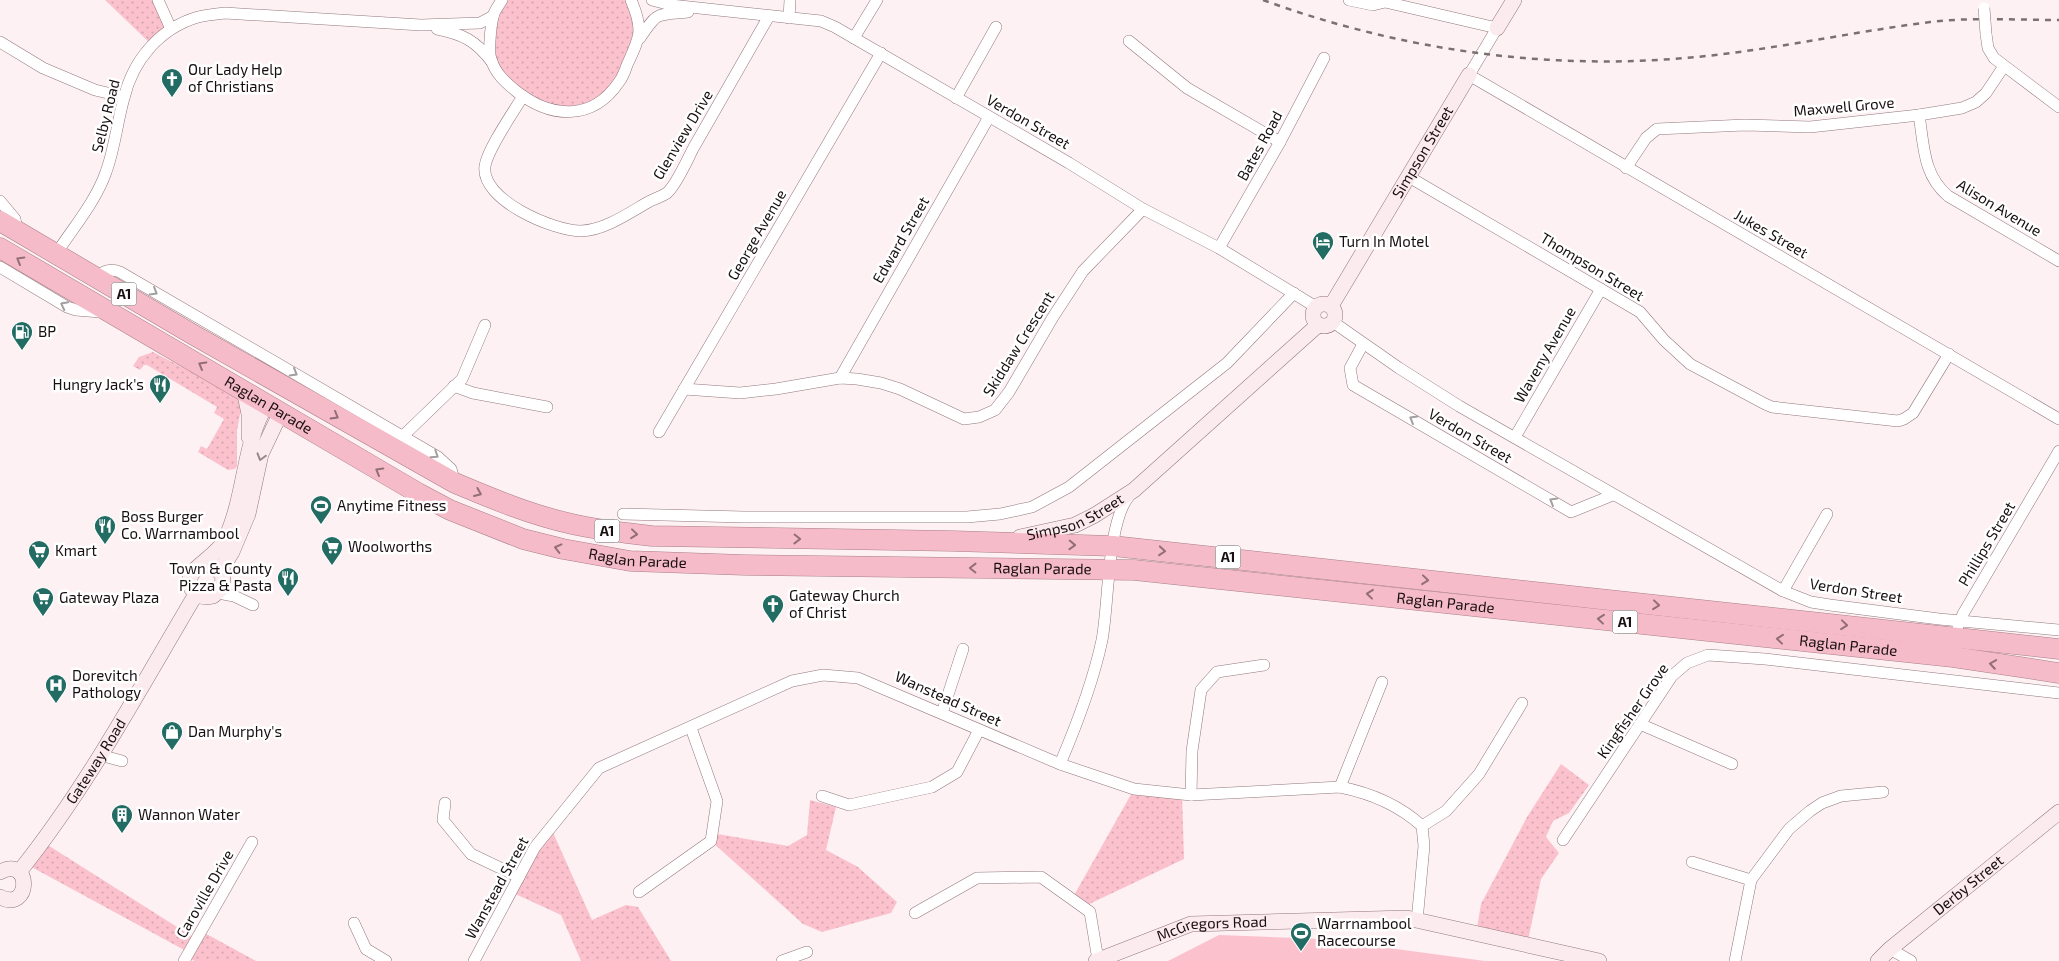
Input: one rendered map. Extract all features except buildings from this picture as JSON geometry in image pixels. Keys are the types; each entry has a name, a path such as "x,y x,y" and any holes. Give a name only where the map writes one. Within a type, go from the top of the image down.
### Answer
{"highway":[{"name":"Raglan Parade","path":"0,221 95,277 277,396 401,484 450,510 523,539 562,549 611,558 659,563 1134,570 1191,575 1953,657 2029,669 2057,686"},
{"name":"Raglan Parade","path":"0,248 244,390 277,396 455,483 499,502 571,524 613,532 652,536 953,541 1113,546 1957,629 2059,649"},
{"path":"744,539 745,565"}],"street":[{"path":"158,0 171,29"},
{"path":"493,64 490,57 493,16 502,0"},
{"path":"631,0 640,38"},
{"name":"Verdon Street","path":"652,0 671,5 821,21 881,53 1143,210 1219,248 1316,307"},
{"path":"788,18 790,0"},
{"path":"854,38 877,0"},
{"path":"1349,0 1373,5 1386,1 1497,28"},
{"name":"Simpson Street","path":"1332,306 1514,0"},
{"path":"1984,4 1988,48 1994,58 2059,107"},
{"name":"Verdon Street","path":"522,96 550,111 579,112 602,100 619,82 640,38 653,18 661,14 709,9"},
{"name":"Selby Road","path":"56,254 106,174 130,76 157,39 171,29 198,17 225,13 421,25 480,23 493,16"},
{"name":"Glenview Drive","path":"522,96 489,154 485,166 490,185 496,194 549,225 582,231 595,228 609,223 667,193 769,16"},
{"name":"Selby Road","path":"421,25 452,32 482,48 503,80 522,96"},
{"path":"956,98 996,27"},
{"path":"1129,41 1187,88 1280,142"},
{"path":"0,42 43,68 95,90 124,98"},
{"name":"George Avenue","path":"659,432 881,53"},
{"name":"Bates Road","path":"1219,248 1280,142 1324,58"},
{"name":"Maxwell Grove","path":"1626,168 1646,138 1658,129 1745,125 1810,127 1919,115 1962,108 1976,102 1986,93 2004,66"},
{"name":"Jukes Street","path":"1469,75 2059,419"},
{"name":"Alison Avenue","path":"1919,115 1925,156 1934,183 1940,190 2059,261"},
{"name":"Edward Street","path":"840,378 989,117"},
{"name":"Thompson Street","path":"1409,177 1640,312 1664,340 1690,364 1736,390 1772,407 1898,421 1913,413 1949,354"},
{"path":"0,201 15,219 18,231"},
{"name":"Skiddaw Crescent","path":"684,389 722,393 755,392 840,378 881,383 900,389 964,420 979,417 995,410 1009,392 1083,271 1143,210"},
{"name":"Raglan Parade","path":"0,267 67,307 76,310 112,313"},
{"path":"95,277 107,270 120,272 444,461 451,469 455,483"},
{"name":"Waveny Avenue","path":"1515,437 1601,289"},
{"path":"623,514 744,517 966,517 1000,514 1032,506 1069,487 1228,363 1294,293"},
{"path":"1324,303 1332,306 1336,312 1326,323 1313,316 1316,307 1324,303"},
{"name":"Verdon Street","path":"1326,323 1363,344 1459,406 1783,591 1811,602 1957,629 2059,630"},
{"name":"Simpson Street","path":"1060,764 1094,672 1106,610 1109,570 1118,514 1125,500 1134,490 1326,323"},
{"path":"403,436 462,379 485,325"},
{"name":"Verdon Street","path":"1363,344 1350,368 1353,385 1571,512 1613,495"},
{"path":"454,386 473,393 547,407"},
{"path":"244,390 249,414 250,448"},
{"path":"277,396 261,454 248,514 220,582 208,597 196,594 190,586 190,576 196,567 213,556 224,542 240,501 255,430 277,396"},
{"name":"Phillips Street","path":"1953,657 1957,629 2059,451"},
{"name":"Simpson Street","path":"953,541 1013,538 1075,525 1096,515 1134,490"},
{"path":"1783,591 1827,514"},
{"path":"744,517 744,539"},
{"path":"202,564 215,566 220,582 234,596 253,605"},
{"name":"Gateway Road","path":"19,872 42,844 103,750 196,594"},
{"path":"942,713 963,649"},
{"name":"Kingfisher Grove","path":"1563,840 1672,676 1687,663 1708,656 1765,659 2057,686"},
{"path":"1191,795 1192,751 1201,690 1217,672 1264,665"},
{"name":"Wanstead Street","path":"474,961 536,847 600,768 792,681 823,675 858,678 1060,764 1134,789 1191,795 1340,787 1361,791 1408,813 1422,826"},
{"path":"1340,787 1382,682"},
{"path":"1417,920 1424,846 1422,826 1446,811 1479,774 1522,703"},
{"path":"1640,724 1732,764"},
{"path":"639,892 711,841 718,802 691,728"},
{"path":"822,796 848,805 932,787 957,772 979,730"},
{"path":"1735,961 1750,880 1790,829 1822,803 1842,796 1883,792"},
{"path":"445,803 442,820 471,854 519,877"},
{"name":"Derby Street","path":"1878,961 1890,949 2059,812"},
{"name":"Caroville Drive","path":"184,961 252,842"},
{"path":"1692,862 1750,880"},
{"path":"0,872 9,869 19,872 25,884 22,892 12,899 1,900"},
{"path":"914,913 977,878 1041,877 1090,912 1097,961"},
{"name":"McGregors Road","path":"1097,961 1191,924 1407,918 1600,961"},
{"path":"354,922 366,949 386,961"},
{"path":"1890,949 1911,961"},
{"path":"782,961 807,952"}],"shaded area":[{"path":"105,0 160,0 171,29 152,45"},
{"path":"502,0 631,0 640,38 602,100 550,111 495,70 493,16"},
{"path":"153,352 238,396 241,409 237,430 237,466 235,469 228,470 198,452 201,446 207,449 224,419 214,413 217,407 147,365 144,365 140,370 133,366 139,357"},
{"path":"1561,764 1589,785 1569,813 1553,821 1546,837 1559,853 1541,879 1527,945 1476,934 1481,904 1527,817"},
{"path":"1134,789 1182,795 1184,859 1083,907 1072,899"},
{"path":"810,800 836,807 826,850 858,867 897,902 891,913 822,932 803,924 711,841 712,833 788,846 807,835"},
{"path":"551,828 592,920 626,905 638,907 671,961 581,961 561,915 511,892"},
{"path":"43,842 196,939 201,931 256,961 195,961 186,957 188,952 26,864"},
{"name":"Warrnambool Racecourse","path":"1219,935 1322,939 1485,961 1168,961"}],"railway":[{"path":"1263,0 1363,31 1414,42 1465,51 1569,61 1621,61 1705,56 1769,48 1946,20 2059,20"}],"place":[{"name":"Our Lady Help of Christians","path":"172,98"},
{"name":"Turn In Motel","path":"1323,261"},
{"name":"BP","path":"22,351"},
{"name":"Hungry Jack's","path":"160,404"},
{"name":"Anytime Fitness","path":"321,525"},
{"name":"Boss Burger Co. Warrnambool","path":"105,545"},
{"name":"Woolworths","path":"332,566"},
{"name":"Kmart","path":"39,570"},
{"name":"Town & County Pizza & Pasta","path":"288,597"},
{"name":"Gateway Plaza","path":"43,617"},
{"name":"Gateway Church of Christ","path":"773,624"},
{"name":"Dorevitch Pathology","path":"56,704"},
{"name":"Dan Murphy's","path":"172,751"},
{"name":"Wannon Water","path":"122,834"},
{"name":"Warrnambool Racecourse","path":"1301,952"}]}
